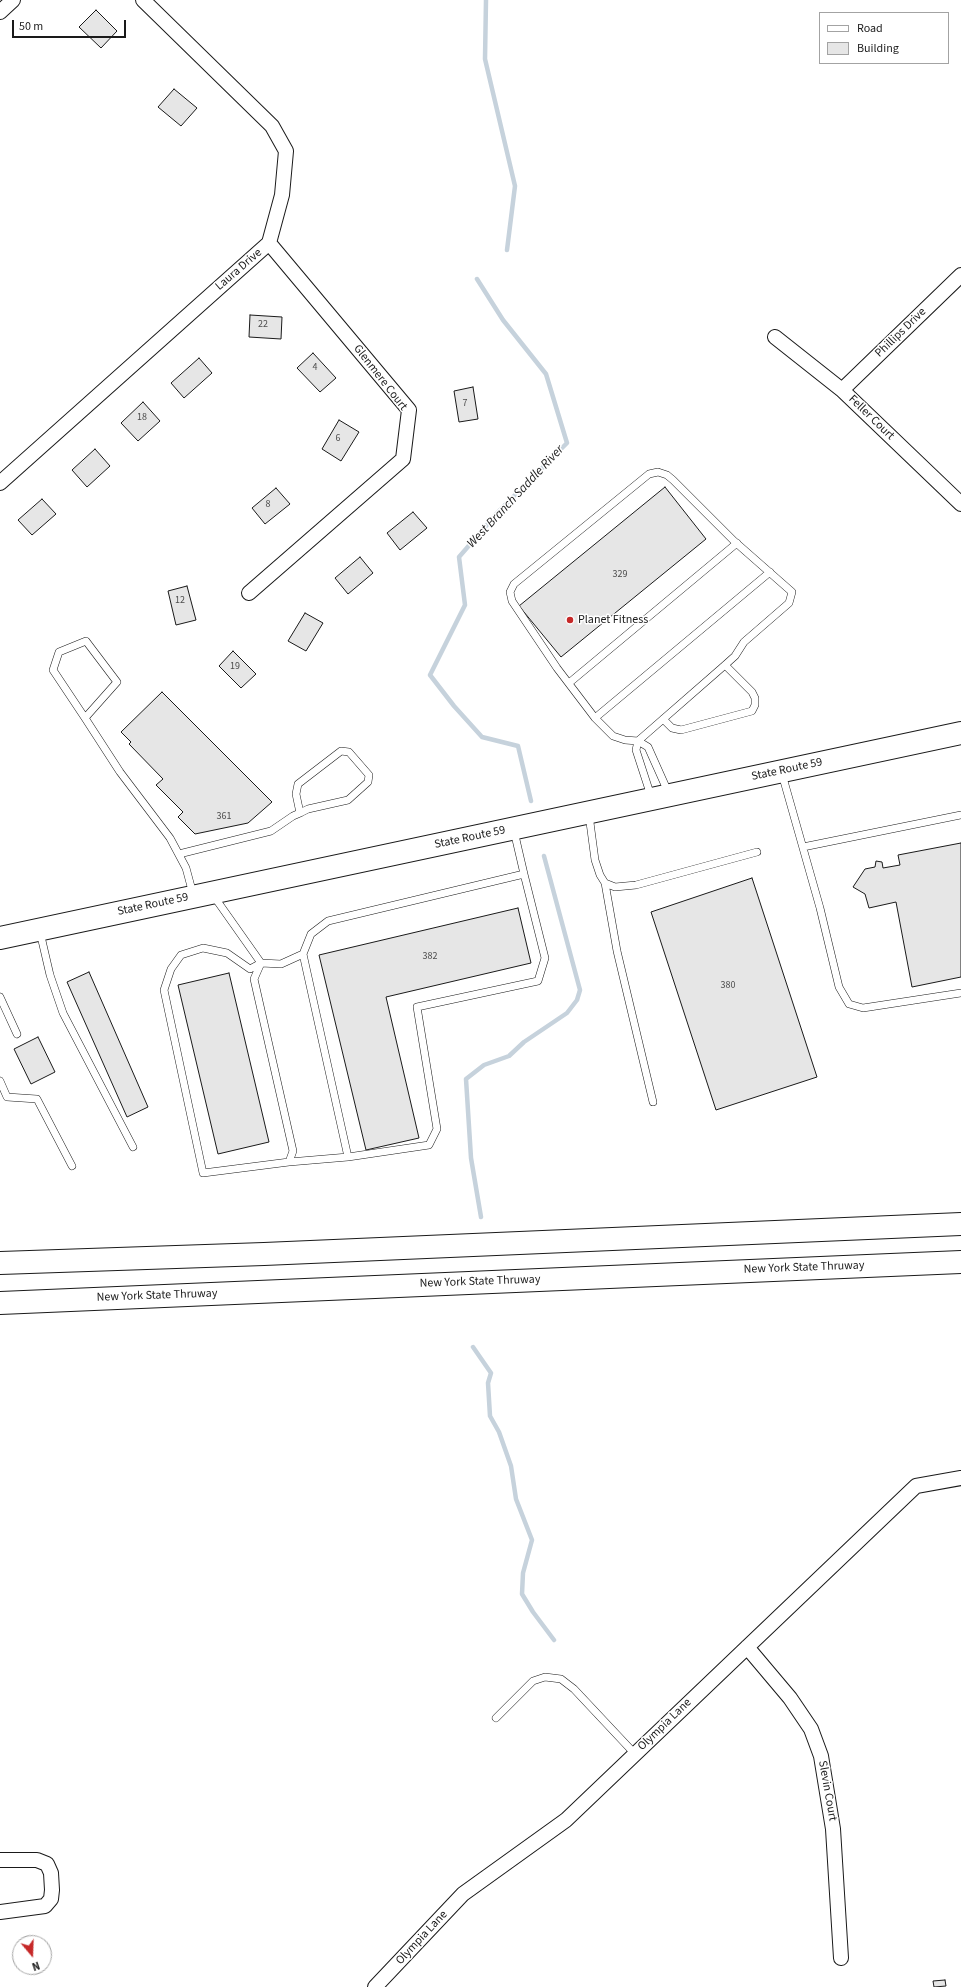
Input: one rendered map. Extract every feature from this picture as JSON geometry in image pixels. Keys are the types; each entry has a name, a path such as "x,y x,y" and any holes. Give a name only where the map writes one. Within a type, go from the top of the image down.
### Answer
{"main road":[{"name":"State Route 59","path":"0,938 951,735"},
{"path":"0,1263 264,1254 961,1224"},
{"name":"New York State Thruway","path":"0,1302 961,1262"}],"street":[{"path":"0,12 13,0"},
{"name":"Laura Drive","path":"0,483 269,243 282,195 286,151 272,126 143,0"},
{"name":"Glenmere Court","path":"249,593 403,459 409,410 269,243"},
{"name":"Phillips Drive","path":"842,390 961,276"},
{"name":"Feller Court","path":"775,337 842,390 961,504"},
{"name":"Olympia Lane","path":"375,1987 463,1894 566,1820 916,1486 961,1478"},
{"name":"Slevin Court","path":"747,1647 790,1698 807,1722 821,1756 833,1829 841,1958"},
{"path":"0,1860 37,1860 47,1864 50,1873 52,1890 51,1899 45,1906 0,1912"}],"lane":[{"path":"661,797 636,750 638,741 735,656 744,642 789,603 792,592 737,543 673,480 667,475 658,472 649,474 514,584 510,592 512,601 595,718 613,736 625,740 638,741 648,747 661,797"},
{"path":"569,683 737,543"},
{"path":"595,718 770,572"},
{"path":"85,718 117,682 86,641 59,652 53,670 120,772 170,838 203,895 261,962"},
{"path":"663,719 672,728 681,730 752,711 755,705 755,698 752,692 725,665"},
{"path":"179,854 271,831 308,809 348,800 368,782 369,775 349,752 341,751 298,784 296,794 300,813"},
{"path":"781,772 820,908 838,987 850,1004 863,1008 961,992"},
{"path":"588,813 595,860 600,875 606,883 617,952 654,1102"},
{"path":"803,847 961,815"},
{"path":"303,954 281,964 261,962 250,969 227,953 203,948 181,955 171,969 164,990 203,1173 289,1162 348,1157 429,1145 437,1129 417,1007 538,981 545,958 513,829"},
{"path":"606,883 615,887 636,885 757,852"},
{"path":"348,1157 303,954 311,934 328,921 524,874"},
{"path":"40,930 50,975 63,1013 133,1147"},
{"path":"261,962 254,979 293,1151 289,1162"},
{"path":"0,997 17,1034"},
{"path":"0,1081 7,1097 38,1099 72,1166"},
{"path":"496,1718 533,1681 545,1677 561,1679 574,1689 635,1754"}],"building":[{"path":"96,10 117,31 101,48 79,27"},
{"path":"174,89 197,108 181,126 158,107"},
{"path":"250,315 282,317 281,339 249,337"},
{"path":"313,353 336,378 320,392 297,368"},
{"path":"199,358 212,373 184,398 171,383"},
{"path":"473,387 478,419 459,422 454,391"},
{"path":"143,402 160,421 138,441 121,423"},
{"path":"339,420 359,432 341,461 322,449"},
{"path":"95,449 110,466 87,487 72,470"},
{"path":"665,487 706,539 561,657 519,606"},
{"path":"276,488 290,504 265,524 252,508"},
{"path":"42,499 56,514 32,535 18,520"},
{"path":"413,512 427,528 400,550 387,533"},
{"path":"360,557 373,573 348,594 335,578"},
{"path":"187,586 196,620 176,625 168,591"},
{"path":"305,613 323,623 306,651 288,641"},
{"path":"233,651 256,674 241,688 219,666"},
{"path":"162,692 272,802 248,823 195,834 178,817 183,812 156,785 163,779 129,744 131,742 121,732"},
{"path":"961,843 961,977 912,987 896,902 869,908 865,894 853,887 865,869 875,867 876,861 882,862 883,868 900,865 898,855"},
{"path":"752,878 817,1077 716,1110 651,912"},
{"path":"518,908 531,963 386,997 419,1138 366,1150 319,955"},
{"path":"89,972 148,1107 127,1117 67,982"},
{"path":"229,973 269,1142 218,1154 178,985"},
{"path":"38,1037 55,1072 31,1084 14,1049"},
{"path":"945,1980 946,1986 934,1987 933,1981"}],"waterway":[{"name":"West Branch Saddle River","path":"486,0 485,59 515,186 507,250"},
{"name":"West Branch Saddle River","path":"477,279 503,320 546,374 567,443 499,511 459,557 465,605 430,675 454,706 482,737 518,746 531,801"},
{"name":"West Branch Saddle River","path":"481,1217 471,1158 466,1079 484,1065 509,1056 524,1042 567,1013 577,1000 580,990 544,856"},
{"name":"West Branch Saddle River","path":"473,1347 491,1373 488,1383 490,1416 499,1432 511,1466 516,1499 532,1540 523,1573 522,1594 533,1612 554,1640"}],"place":[{"name":"Planet Fitness","path":"570,620"}]}
